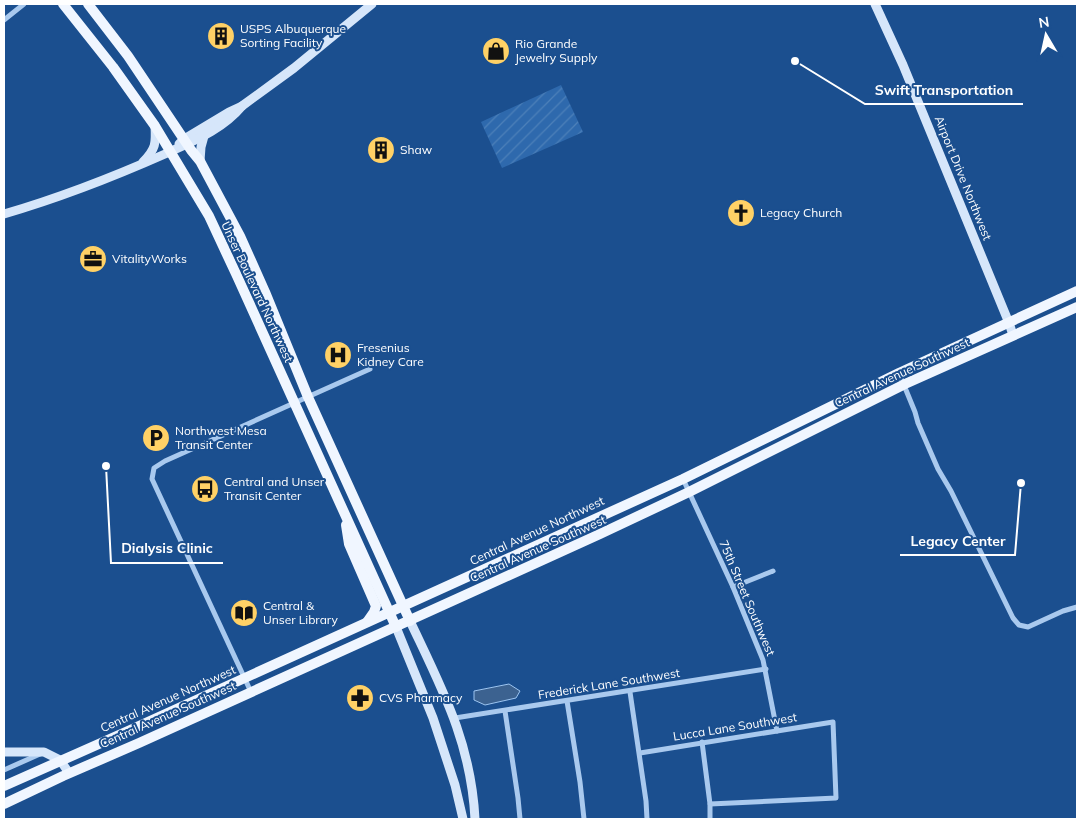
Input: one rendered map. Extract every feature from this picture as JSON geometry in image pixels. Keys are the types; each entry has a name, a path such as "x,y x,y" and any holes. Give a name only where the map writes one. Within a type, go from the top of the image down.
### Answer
{"main road":[{"name":"Unser Boulevard Northwest","path":"64,4 113,67 155,126 221,240 396,627"},
{"name":"Unser Boulevard Northwest","path":"88,4 128,56 200,162 240,236 308,397 410,621"},
{"name":"Central Avenue Northwest","path":"4,786 683,478 899,373 1077,291"},
{"name":"Central Avenue Southwest","path":"4,804 410,621 689,492 905,384 1077,307"},
{"path":"959,346 964,358"},
{"path":"345,513 349,544 376,606 366,623"}],"street":[{"path":"4,20 24,4"},
{"path":"4,214 78,190 140,166 171,151 229,112 242,106 294,68 372,4"},
{"name":"Airport Drive Northwest","path":"876,4 903,65 1009,322 1013,336"},
{"path":"186,142 204,136 233,117 242,106"},
{"path":"140,166 152,153 155,126"},
{"path":"200,162 204,136"},
{"path":"251,692 152,479 152,473 158,464 370,369"},
{"path":"899,373 938,469 951,491 1013,618 1019,625 1028,626 1077,607"},
{"name":"75th Street Southwest","path":"683,478 733,587 766,669 776,731"},
{"path":"733,587 773,571"},
{"path":"410,621 455,718 467,757 475,819"},
{"path":"396,627 433,718 456,785 463,819"},
{"name":"Frederick Lane Southwest","path":"455,718 630,692 766,669"},
{"path":"630,692 640,753 647,819"},
{"path":"567,701 584,819"},
{"path":"505,711 520,819"},
{"name":"Lucca Lane Southwest","path":"640,753 833,722 836,798 710,804"},
{"path":"702,742 710,804 710,819"},
{"path":"4,752 44,752 60,760 70,773"},
{"path":"4,770 44,752"}],"shaded area":[{"path":"561,85 583,132 502,168 481,122"},
{"path":"509,684 520,691 516,698 485,705 474,700 474,691"}],"place":[{"name":"USPS Albuquerque Sorting Facility","path":"221,36"},
{"name":"Rio Grande Jewelry Supply","path":"496,51"},
{"name":"Swift Transportation","path":"795,61"},
{"name":"Shaw","path":"381,150"},
{"name":"Legacy Church","path":"741,213"},
{"name":"VitalityWorks","path":"93,259"},
{"name":"Fresenius Kidney Care","path":"338,355"},
{"name":"Northwest Mesa Transit Center","path":"156,438"},
{"name":"Dialysis Clinic","path":"106,466"},
{"name":"Legacy Center","path":"1021,483"},
{"name":"Central and Unser Transit Center","path":"205,489"},
{"name":"Central & Unser Library","path":"244,613"},
{"name":"CVS Pharmacy","path":"360,698"}]}
